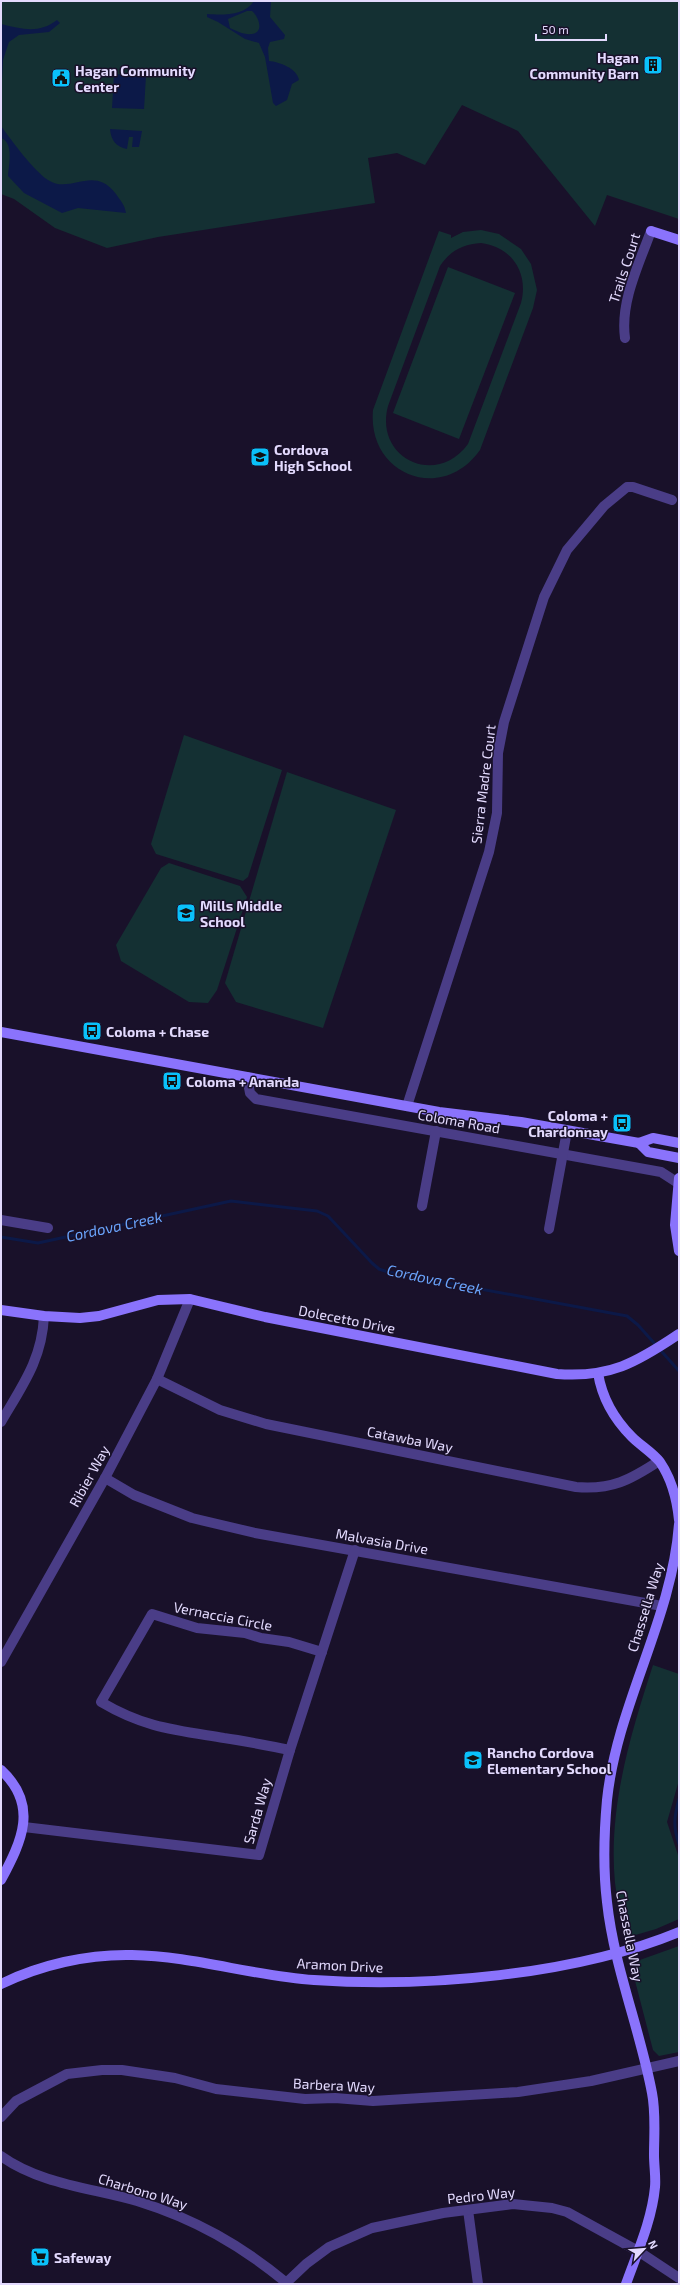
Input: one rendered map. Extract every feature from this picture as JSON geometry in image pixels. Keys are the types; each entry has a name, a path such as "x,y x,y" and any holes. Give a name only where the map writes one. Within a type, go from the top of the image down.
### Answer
{"street":[{"name":"Trails Court","path":"625,338 623,322 625,307 651,231 679,240"},
{"name":"Sierra Madre Court","path":"407,1106 489,852 497,813 498,753 504,722 544,597 567,550 604,506 627,487 633,486 672,500"},
{"name":"Coloma Road","path":"1,1032 407,1106 639,1143 657,1139 679,1143"},
{"name":"Coloma Road","path":"247,1077 250,1093 256,1100 660,1172 678,1180"},
{"path":"549,1229 567,1131"},
{"path":"422,1206 436,1132"},
{"path":"657,1139 679,1153"},
{"name":"Coloma Road","path":"639,1143 648,1152 679,1158"},
{"path":"678,1180 675,1225 679,1251"},
{"path":"1,1220 48,1228"},
{"name":"Dolecetto Drive","path":"1,1310 61,1318 99,1316 158,1300 190,1299 264,1317 557,1374 573,1375 598,1373 618,1369 657,1349 679,1334"},
{"name":"Ribier Way","path":"1,1662 105,1478 157,1379 190,1299"},
{"path":"1,1422 38,1356 42,1341 44,1316"},
{"path":"598,1373 603,1396 613,1413 632,1437 659,1461 673,1491 679,1520"},
{"name":"Catawba Way","path":"157,1379 220,1410 266,1424 576,1487 606,1487 620,1483 659,1461"},
{"name":"Malvasia Drive","path":"105,1478 134,1494 192,1518 255,1534 355,1550 662,1606"},
{"name":"Chassella Way","path":"626,2284 647,2225 655,2186 652,2094 617,1953 607,1903 605,1849 607,1800 612,1765 622,1726 662,1606 674,1561 679,1524"},
{"name":"Sarda Way","path":"24,1827 259,1855 290,1750 355,1550"},
{"name":"Vernaccia Circle","path":"290,1750 183,1732 148,1724 125,1716 101,1702 152,1614 197,1628 245,1633 261,1638 289,1642 322,1652"},
{"path":"1,1770 16,1787 22,1798 24,1827 10,1863 1,1880"},
{"name":"Aramon Drive","path":"1,1984 21,1975 62,1962 131,1955 163,1957 313,1980 376,1982 492,1976 617,1953 679,1932"},
{"name":"Barbera Way","path":"1,2117 16,2101 67,2074 102,2070 122,2070 175,2078 216,2089 306,2099 335,2098 372,2102 518,2092 591,2081 679,2061"},
{"name":"Charbono Way","path":"1,2156 30,2172 45,2178 135,2201 189,2220 250,2254 287,2283"},
{"name":"Pedro Way","path":"287,2283 313,2258 354,2234 381,2225 443,2213 468,2210 489,2205 513,2204 552,2208 578,2218 638,2251 679,2278"},
{"path":"468,2210 478,2284"}],"green space":[{"path":"1,1 679,1 679,219 607,195 595,226 518,131 462,105 425,165 397,153 368,158 375,203 158,237 107,248 55,228 14,199 1,194"},
{"path":"481,230 499,234 521,249 531,264 537,290 533,308 480,450 464,466 446,476 428,478 410,475 394,465 382,451 374,433 373,410 439,231 451,235 451,238 463,232","holes":["481,243 492,245 501,250 516,263 522,282 523,292 521,303 468,444 455,457 440,464 425,465 411,461 399,452 390,440 386,424 388,406 440,266 448,256 458,249 468,245"]},
{"path":"448,267 515,293 459,439 393,413"},
{"path":"184,735 282,770 248,877 243,881 156,854 151,844"},
{"path":"287,772 396,810 323,1028 236,1002 225,983"},
{"path":"169,863 240,886 247,897 217,990 208,1003 189,1002 121,961 116,945 161,868"},
{"path":"653,1665 679,1674 679,1780 667,1822 679,1858 679,1919 656,1929 632,1936 624,1931 615,1883 615,1827 618,1800 629,1745"},
{"path":"679,1946 679,2052 659,2056 653,2050 632,1969 637,1961"}],"water":[{"path":"254,1 271,1 270,17 285,35 284,39 270,42 268,48 269,61 287,66 298,76 299,80 292,84 287,100 276,106 273,103 265,57 259,43 245,39 207,17 207,14 233,14 245,10","holes":["247,11 252,11 259,24 256,33 246,34 230,28 228,19"]},
{"path":"57,20 60,23 49,32 19,35 9,42 3,60 1,99 1,24 23,29 37,29"},
{"path":"114,74 146,76 144,109 112,108"},
{"path":"1,126 29,162 48,180 57,184 90,180 99,181 107,185 116,194 126,213 78,208 62,213 24,193 8,176 10,154 8,144 1,138"},
{"path":"110,129 142,131 139,147 132,147 133,137 129,137 127,149 120,147 113,140"}],"waterway":[{"name":"Cordova Creek","path":"1,1237 38,1243 231,1201 317,1211 328,1216 379,1269 388,1272 627,1316 638,1325 679,1371"},
{"name":"Cordova Creek","path":"679,1799 675,1822 679,1844"}],"place":[{"name":"Hagan Community Barn","path":"653,65"},
{"name":"Hagan Community Center","path":"61,78"},
{"name":"Cordova High School","path":"260,457"},
{"name":"Mills Middle School","path":"186,913"},
{"name":"Coloma + Chase","path":"92,1031"},
{"name":"Coloma + Ananda","path":"172,1081"},
{"name":"Coloma + Chardonnay","path":"622,1123"},
{"name":"Rancho Cordova Elementary School","path":"473,1760"},
{"name":"Safeway","path":"40,2257"}]}
